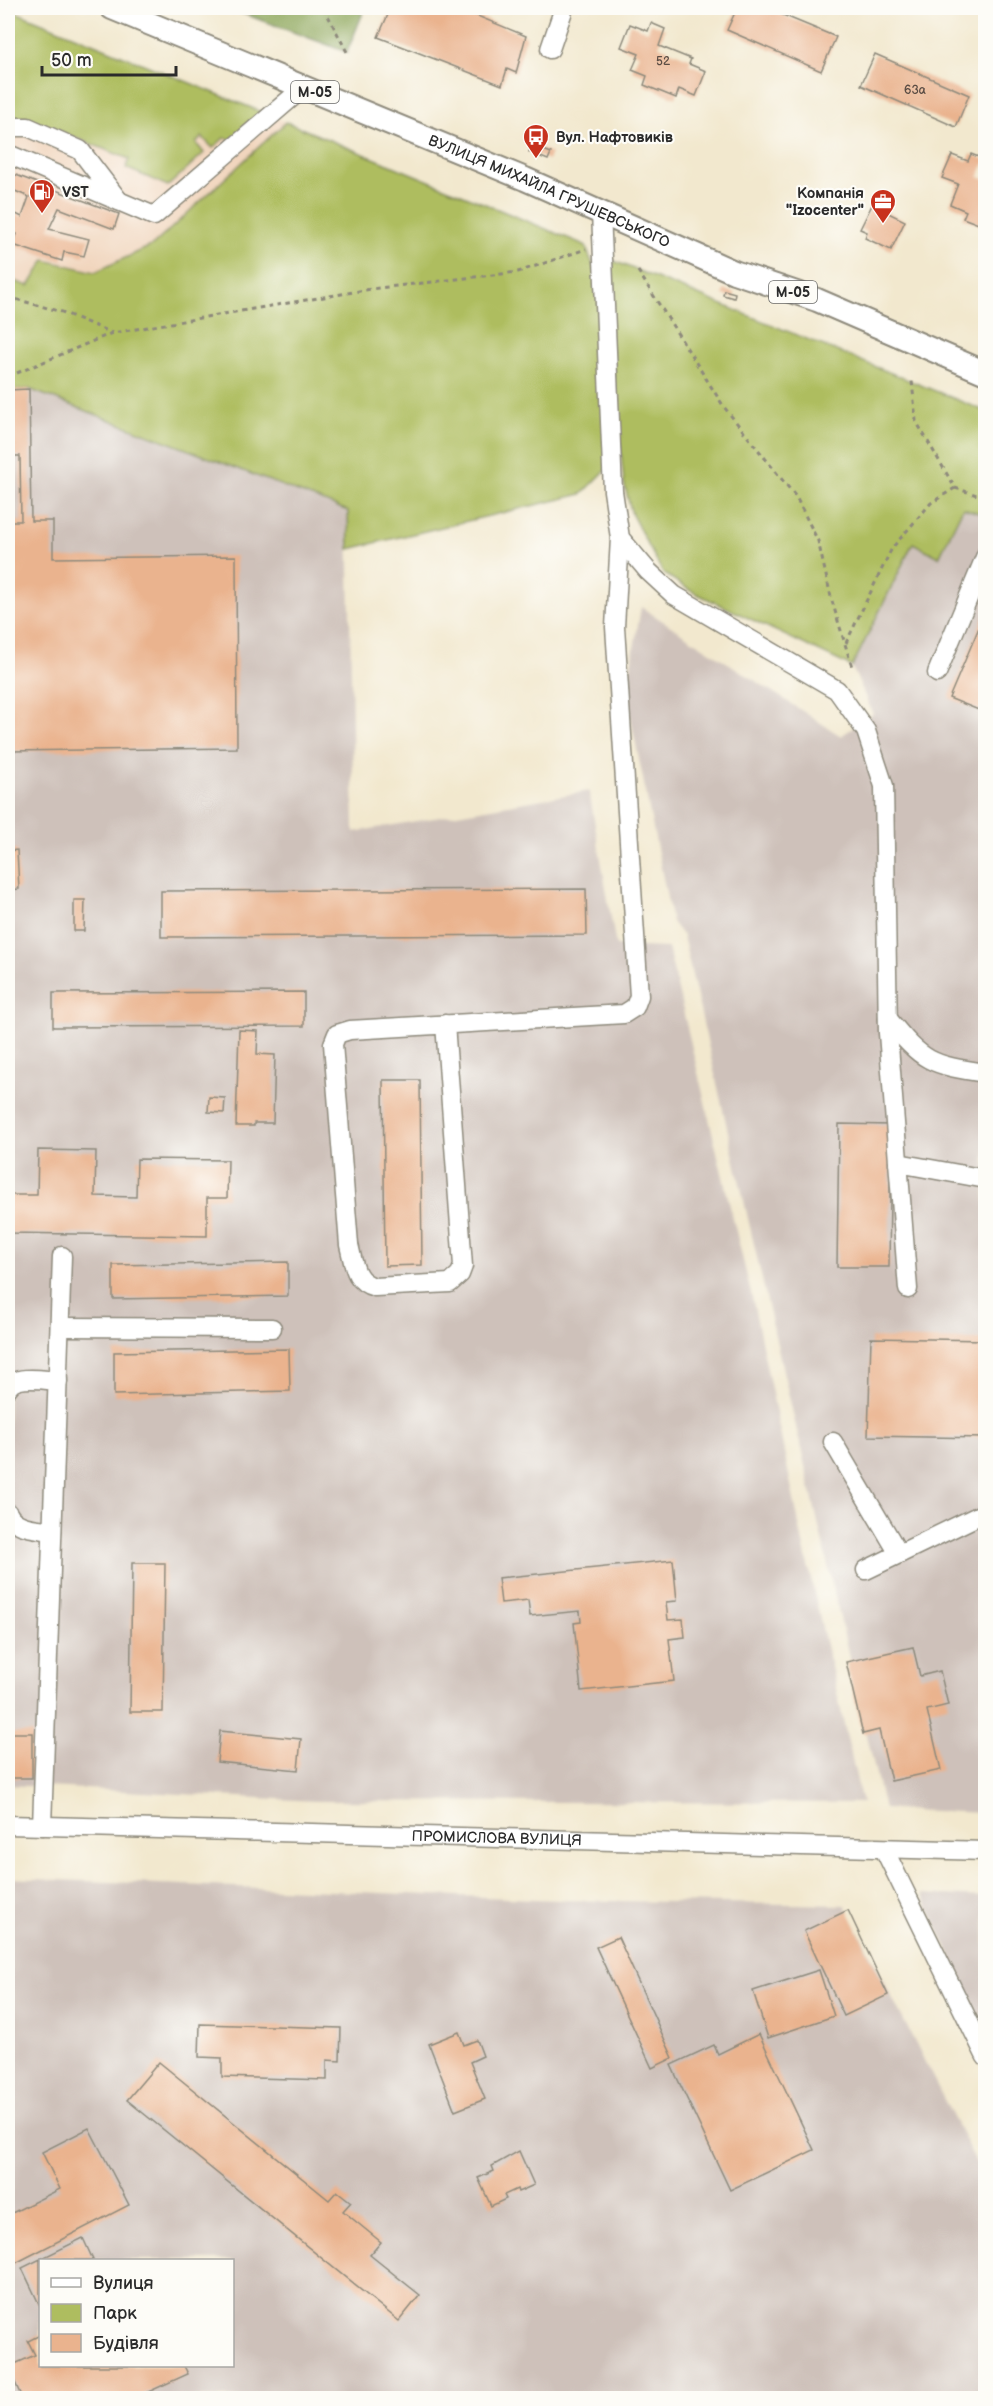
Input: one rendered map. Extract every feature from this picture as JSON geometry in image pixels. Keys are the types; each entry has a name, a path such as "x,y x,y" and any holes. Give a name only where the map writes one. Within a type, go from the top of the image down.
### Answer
{"main road":[{"name":"ВУЛИЦЯ МИХАЙЛА ГРУШЕВСЬКОГО","path":"112,8 601,212 734,272 817,300 986,373"}],"street":[{"path":"550,49 564,8"},
{"path":"8,154 154,216 304,87"},
{"path":"8,127 28,127 81,150 120,202"},
{"path":"445,1024 463,1266 460,1274 450,1283 375,1287 366,1285 357,1277 349,1245 333,1044 337,1034 350,1030 445,1024 624,1014 635,1007 639,996 615,627 620,538 613,491 601,212"},
{"path":"620,538 648,571 674,595 837,690 866,730 884,786 888,1019 908,1289"},
{"path":"937,672 986,555"},
{"path":"888,1019 913,1049 934,1063 954,1069 986,1073"},
{"path":"898,1163 986,1179"},
{"path":"42,1826 62,1256"},
{"path":"60,1327 272,1328"},
{"path":"8,1388 10,1383 18,1380 58,1381"},
{"path":"833,1442 899,1554"},
{"path":"866,1570 986,1512"},
{"path":"8,1513 11,1520 19,1525 52,1531"},
{"name":"ПРОМИСЛОВА ВУЛИЦЯ","path":"8,1825 986,1851"},
{"path":"884,1850 986,2056"}],"path":[{"path":"324,8 347,52"},
{"path":"8,373 17,373 112,333 370,289 518,273 587,249"},
{"path":"638,271 724,407 796,497 818,541 852,667"},
{"path":"8,297 62,312 112,333"},
{"path":"912,381 916,421 955,488 986,498"},
{"path":"845,645 892,548 931,503 955,488"}],"shaded area":[{"path":"264,113 286,122 153,245 95,272 46,260 29,286 8,279 8,123 25,118 130,159 126,168 204,154 195,143 202,137 224,138"},
{"path":"29,389 348,511 354,832 589,791 616,946 668,948 754,1306 804,1548 862,1803 316,1801 8,1785 8,390"},
{"path":"963,507 985,515 985,1813 884,1809 683,936 672,922 626,695 641,607 841,736 873,714 852,667 913,542"},
{"path":"8,1878 560,1900 845,1905 985,2180 985,2398 8,2398"},
{"path":"922,1894 985,1897 985,2029"}],"green space":[{"path":"228,8 365,8 347,52"},
{"path":"8,9 264,113 236,140 224,138 213,148 202,137 196,143 204,153 168,186 126,168 129,159 26,118 8,123"},
{"path":"286,122 585,245 601,284 609,467 582,494 349,549 348,511 29,389 8,390 8,279 29,286 45,260 95,272 153,245"},
{"path":"614,261 985,411 985,515 963,508 939,557 913,543 852,667 691,591 663,573 632,515 624,483 604,282"}],"building":[{"path":"391,8 458,8 526,36 516,73 507,69 502,85 378,37"},
{"path":"737,8 766,8 836,37 821,71 727,30"},
{"path":"651,23 665,29 659,46 691,59 689,64 706,71 696,96 679,89 676,98 644,85 647,76 632,70 639,54 621,47 630,24 648,31"},
{"path":"875,54 969,95 956,127 861,85"},
{"path":"531,145 551,153 548,160 529,152"},
{"path":"971,154 986,160 979,177 986,180 986,227 963,218 966,211 950,204 958,184 942,178 952,155 968,161"},
{"path":"8,172 119,214 114,229 59,208 49,229 89,239 84,256 64,252 62,261 13,245 17,234 8,228 8,210 22,217 29,197 8,188"},
{"name":"Компанія \"Izocenter\"","path":"872,205 905,221 891,250 865,238 867,232 860,229"},
{"path":"724,290 735,293 734,298 723,295"},
{"path":"29,389 31,521 53,521 53,558 236,556 237,748 8,751 8,521 21,521 20,456 8,456 8,390"},
{"path":"986,611 986,713 949,698"},
{"path":"17,850 19,889 8,890 8,851"},
{"path":"586,889 587,935 161,937 161,891"},
{"path":"74,900 85,900 84,931 74,931"},
{"path":"304,992 304,1026 53,1027 53,993"},
{"path":"239,1030 258,1031 257,1054 275,1055 273,1123 236,1126"},
{"path":"383,1080 420,1080 422,1265 385,1266"},
{"path":"209,1097 225,1098 224,1113 208,1112"},
{"path":"839,1124 891,1125 889,1267 837,1267"},
{"path":"38,1150 96,1151 95,1196 136,1197 137,1159 228,1160 227,1198 207,1198 207,1236 8,1233 8,1195 37,1195"},
{"path":"288,1262 288,1296 113,1299 113,1265"},
{"path":"871,1338 986,1340 986,1438 868,1436"},
{"path":"289,1349 290,1391 114,1395 114,1352"},
{"path":"673,1560 677,1601 666,1602 668,1620 683,1619 685,1637 669,1639 674,1681 581,1691 574,1623 581,1622 580,1611 530,1616 528,1600 501,1603 498,1578"},
{"path":"132,1563 165,1563 163,1712 130,1712"},
{"path":"913,1647 920,1676 940,1671 948,1705 927,1710 941,1770 891,1781 879,1730 863,1734 846,1662"},
{"path":"220,1731 301,1739 298,1770 217,1762"},
{"path":"8,1733 32,1733 32,1778 8,1778"},
{"path":"848,1910 888,1995 844,2016 804,1931"},
{"path":"618,1937 673,2058 652,2068 596,1947"},
{"path":"819,1970 834,2016 768,2038 753,1991"},
{"path":"200,2024 341,2028 340,2061 327,2060 327,2080 222,2077 222,2058 199,2057"},
{"path":"459,2032 464,2045 477,2040 483,2056 470,2062 485,2099 455,2111 429,2044"},
{"path":"759,2034 814,2150 730,2190 671,2065 714,2045 718,2054"},
{"path":"159,2062 329,2200 337,2191 351,2202 343,2211 381,2242 370,2255 420,2295 399,2321 127,2100"},
{"path":"89,2128 129,2205 8,2267 8,2215 60,2189 42,2152"},
{"path":"519,2151 534,2185 504,2195 506,2199 491,2206 478,2178 494,2171 492,2166"},
{"path":"83,2238 93,2259 40,2259"},
{"path":"39,2260 39,2304 22,2268"},
{"path":"39,2336 39,2367 184,2367 188,2374 135,2398 22,2398 8,2367 35,2355 28,2341"}],"place":[{"name":"Вул. Нафтовиків","path":"536,160"},
{"name":"VST","path":"42,215"},
{"name":"Компанія \"Izocenter\"","path":"883,225"}]}
